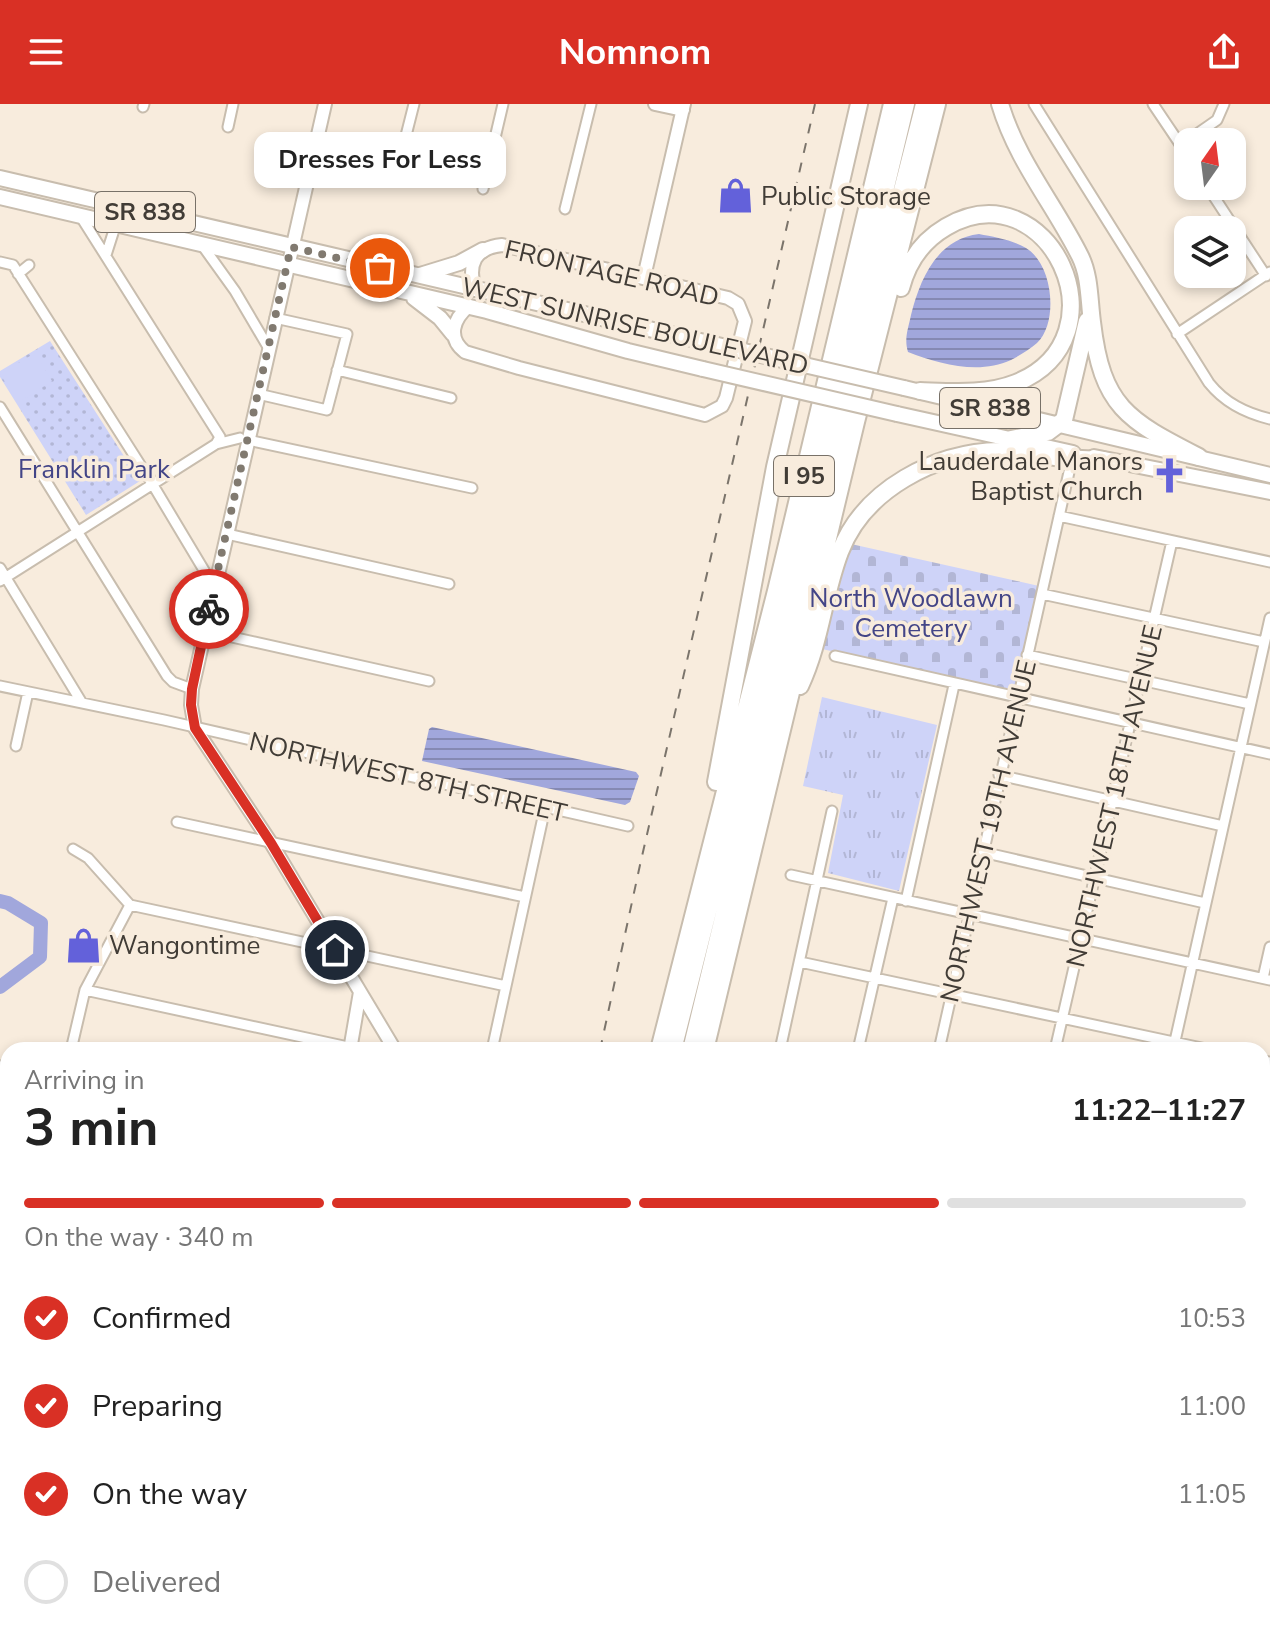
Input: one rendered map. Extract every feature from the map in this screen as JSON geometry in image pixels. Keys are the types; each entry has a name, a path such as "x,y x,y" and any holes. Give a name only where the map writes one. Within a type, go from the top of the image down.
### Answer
{"highway":[{"path":"710,847 717,777 770,492 859,104"},
{"name":"I 95","path":"661,1042 786,549 892,104"},
{"path":"675,1042 788,595 906,104"},
{"path":"693,1042 836,451 924,104"},
{"name":"I 95","path":"707,1042 856,422 937,104"},
{"path":"1000,104 1021,158 1080,256 1086,275 1096,358 1102,377 1117,402 1142,427 1199,457"},
{"path":"856,422 881,362 905,272 922,246 951,224 977,216 1005,217 1041,235 1061,261 1071,293 1065,334 1051,357 1032,374 1000,388 977,392 912,389"},
{"path":"1011,439 1041,434 1061,425 1069,407 1090,304"},
{"path":"784,720 814,656 842,547 864,513 886,492 934,464 982,452 1010,451 1103,460"}],"main road":[{"name":"WEST SUNRISE BOULEVARD","path":"0,178 1270,475"},
{"name":"WEST SUNRISE BOULEVARD","path":"0,197 469,306 792,391 1103,460 1270,492"},
{"path":"417,276 459,263 483,250"},
{"path":"403,291 432,310 453,334"}],"street":[{"path":"228,127 233,104"},
{"path":"325,104 258,394 244,439 191,705 195,728 271,843 390,1042"},
{"path":"398,167 414,104"},
{"path":"483,189 503,104"},
{"path":"565,209 591,104"},
{"path":"644,277 683,107 655,104"},
{"path":"1034,104 1177,334 1220,397 1233,406 1270,419"},
{"path":"1153,104 1174,135"},
{"path":"1205,128 1217,120 1224,104"},
{"path":"1177,334 1268,274 1217,200"},
{"path":"81,217 218,438"},
{"path":"106,255 113,231 120,226"},
{"path":"202,245 235,291 268,347"},
{"name":"FRONTAGE ROAD","path":"453,334 458,347 478,357 705,415 722,406 726,398 745,321 738,304 728,298 510,246 483,250 471,270 475,290"},
{"path":"0,262 16,270 214,587"},
{"path":"16,270 29,265"},
{"path":"453,334 456,319 469,306"},
{"path":"258,394 327,410 347,334 275,318"},
{"path":"337,370 451,398"},
{"path":"0,407 167,676 173,682 192,689"},
{"path":"3,579 153,485 218,438 244,439 472,488"},
{"name":"NORTHWEST 19TH AVENUE","path":"941,1042 1069,472"},
{"path":"1059,516 1270,562"},
{"path":"227,534 449,584"},
{"name":"NORTHWEST 18TH AVENUE","path":"1057,1042 1172,541"},
{"path":"0,568 3,579 82,703"},
{"path":"1042,594 1264,642"},
{"path":"1175,1042 1270,618"},
{"path":"205,631 429,681"},
{"path":"1027,655 1250,704"},
{"path":"835,656 1270,754"},
{"path":"906,901 954,685"},
{"name":"NORTHWEST 8TH STREET","path":"0,686 628,826"},
{"path":"16,746 28,692"},
{"path":"999,775 1223,826"},
{"path":"494,1042 545,808"},
{"path":"782,1042 832,811"},
{"path":"177,822 525,897"},
{"path":"73,849 88,858 130,905 506,986"},
{"path":"982,852 1205,903"},
{"path":"791,875 1266,979 1270,947"},
{"path":"860,1042 893,898"},
{"path":"73,1042 85,990 130,905"},
{"path":"800,962 1062,1019 1069,1018 1159,1042"},
{"path":"85,990 322,1042"},
{"path":"355,1042 360,992"},
{"path":"358,1015 368,1005"}],"green space":[{"name":"Franklin Park","path":"50,341 140,481 86,515 0,377 0,371"},
{"path":"35,353 52,381 18,403 0,374"},
{"name":"North Woodlawn Cemetery","path":"851,544 1039,586 1014,692 822,649"},
{"path":"822,697 937,725 899,891 828,873 843,795 803,786"}],"shaded area":[{"path":"979,234 1021,245 1035,256 1042,267 1050,294 1044,334 1037,343 1011,360 986,367 946,364 908,352 908,330 925,275 941,252 964,237"},
{"path":"432,727 636,772 639,776 630,802 625,805 422,761"}],"waterway":[{"path":"0,901 41,923 40,957 0,987"}],"railway":[{"path":"602,1042 815,104"}],"way so far":[{"path":"209,609 291,247 380,268"}],"place":[{"name":"Public Storage","path":"735,196"},
{"name":"Dresses For Less","path":"380,268"},
{"name":"Lauderdale Manors Baptist Church","path":"1169,476"},
{"name":"Wangontime","path":"83,945"}],"route":[{"path":"209,609 192,689 195,728 271,843 335,950"}]}
